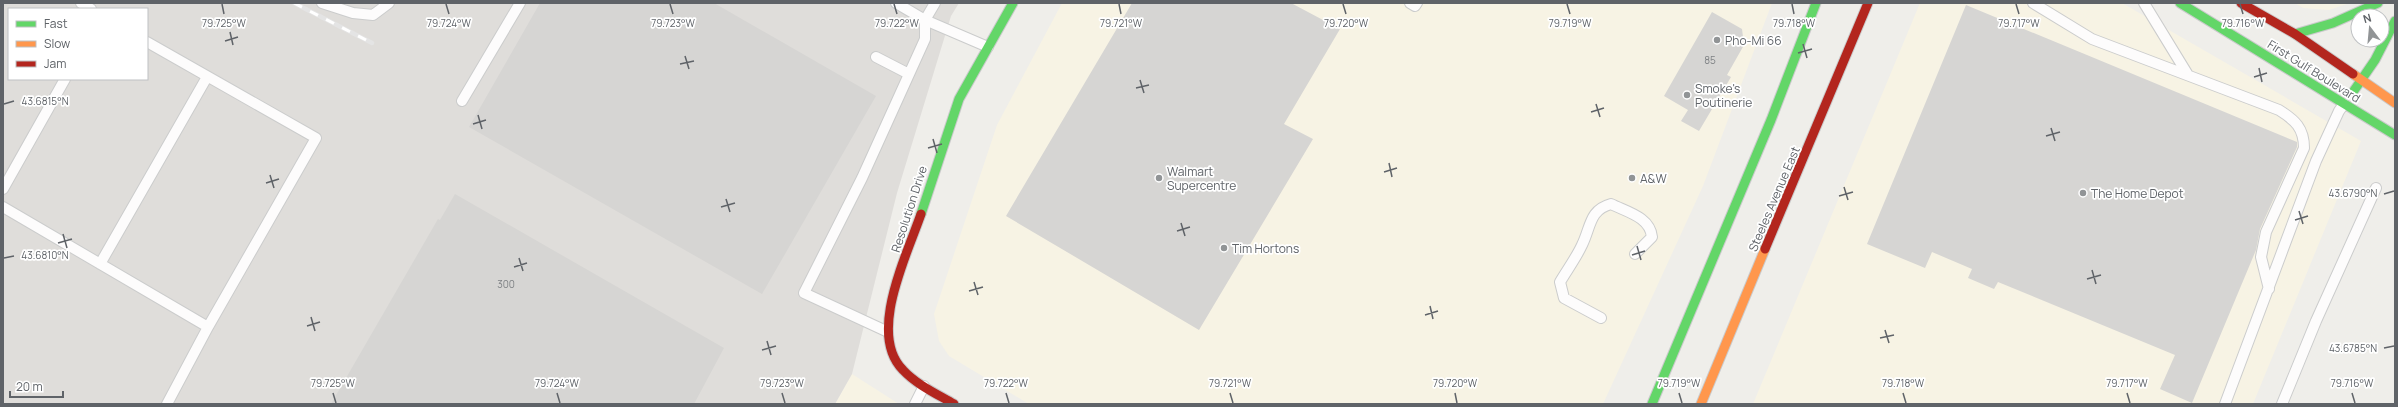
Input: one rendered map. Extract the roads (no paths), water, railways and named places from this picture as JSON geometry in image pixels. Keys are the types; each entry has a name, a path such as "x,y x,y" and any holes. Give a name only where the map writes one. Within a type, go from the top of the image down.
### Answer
{"street":[{"name":"Resolution Drive","path":"954,404 924,386 899,368 889,351 886,331 888,312 959,99 1013,3"},
{"path":"1652,404 1770,120 1816,3"},
{"name":"Steeles Avenue East","path":"1701,404 1868,3"},
{"name":"First Gulf Boulevard","path":"2180,3 2395,135"},
{"name":"First Gulf Boulevard","path":"2241,3 2294,34 2395,103"},
{"path":"2294,34 2333,23 2378,3"},
{"path":"2344,104 2375,60 2395,21"}],"lane":[{"path":"322,3 353,13 373,14 389,3"},
{"path":"462,101 520,3"},
{"path":"896,3 925,20 988,47"},
{"path":"886,331 804,293 862,178 925,39 925,20 935,3"},
{"path":"1410,3 1415,6 1417,3"},
{"path":"2033,3 2092,39 2279,110 2295,120 2304,136 2304,148 2266,232 2261,256 2269,289"},
{"path":"2144,3 2188,76"},
{"path":"148,43 316,138 208,327 167,404"},
{"path":"876,57 909,74"},
{"path":"100,264 207,77"},
{"path":"3,189 64,80"},
{"path":"2226,404 2316,161 2339,111 2344,104"},
{"path":"2282,404 2316,321 2376,188"},
{"path":"1601,318 1564,298 1560,282 1583,244 1590,220 1595,212 1611,204 1647,221 1651,228 1652,237 1635,254"},
{"path":"3,207 208,327"},
{"path":"915,404 924,386"}],"railway":[{"path":"294,3 372,43"}],"place":[{"name":"Pho-Mi 66","path":"1717,40"},
{"name":"Smoke's Poutinerie","path":"1687,95"},
{"name":"Walmart Supercentre","path":"1159,178"},
{"name":"A&W","path":"1632,178"},
{"name":"The Home Depot","path":"2083,193"},
{"name":"Tim Hortons","path":"1224,248"}]}
